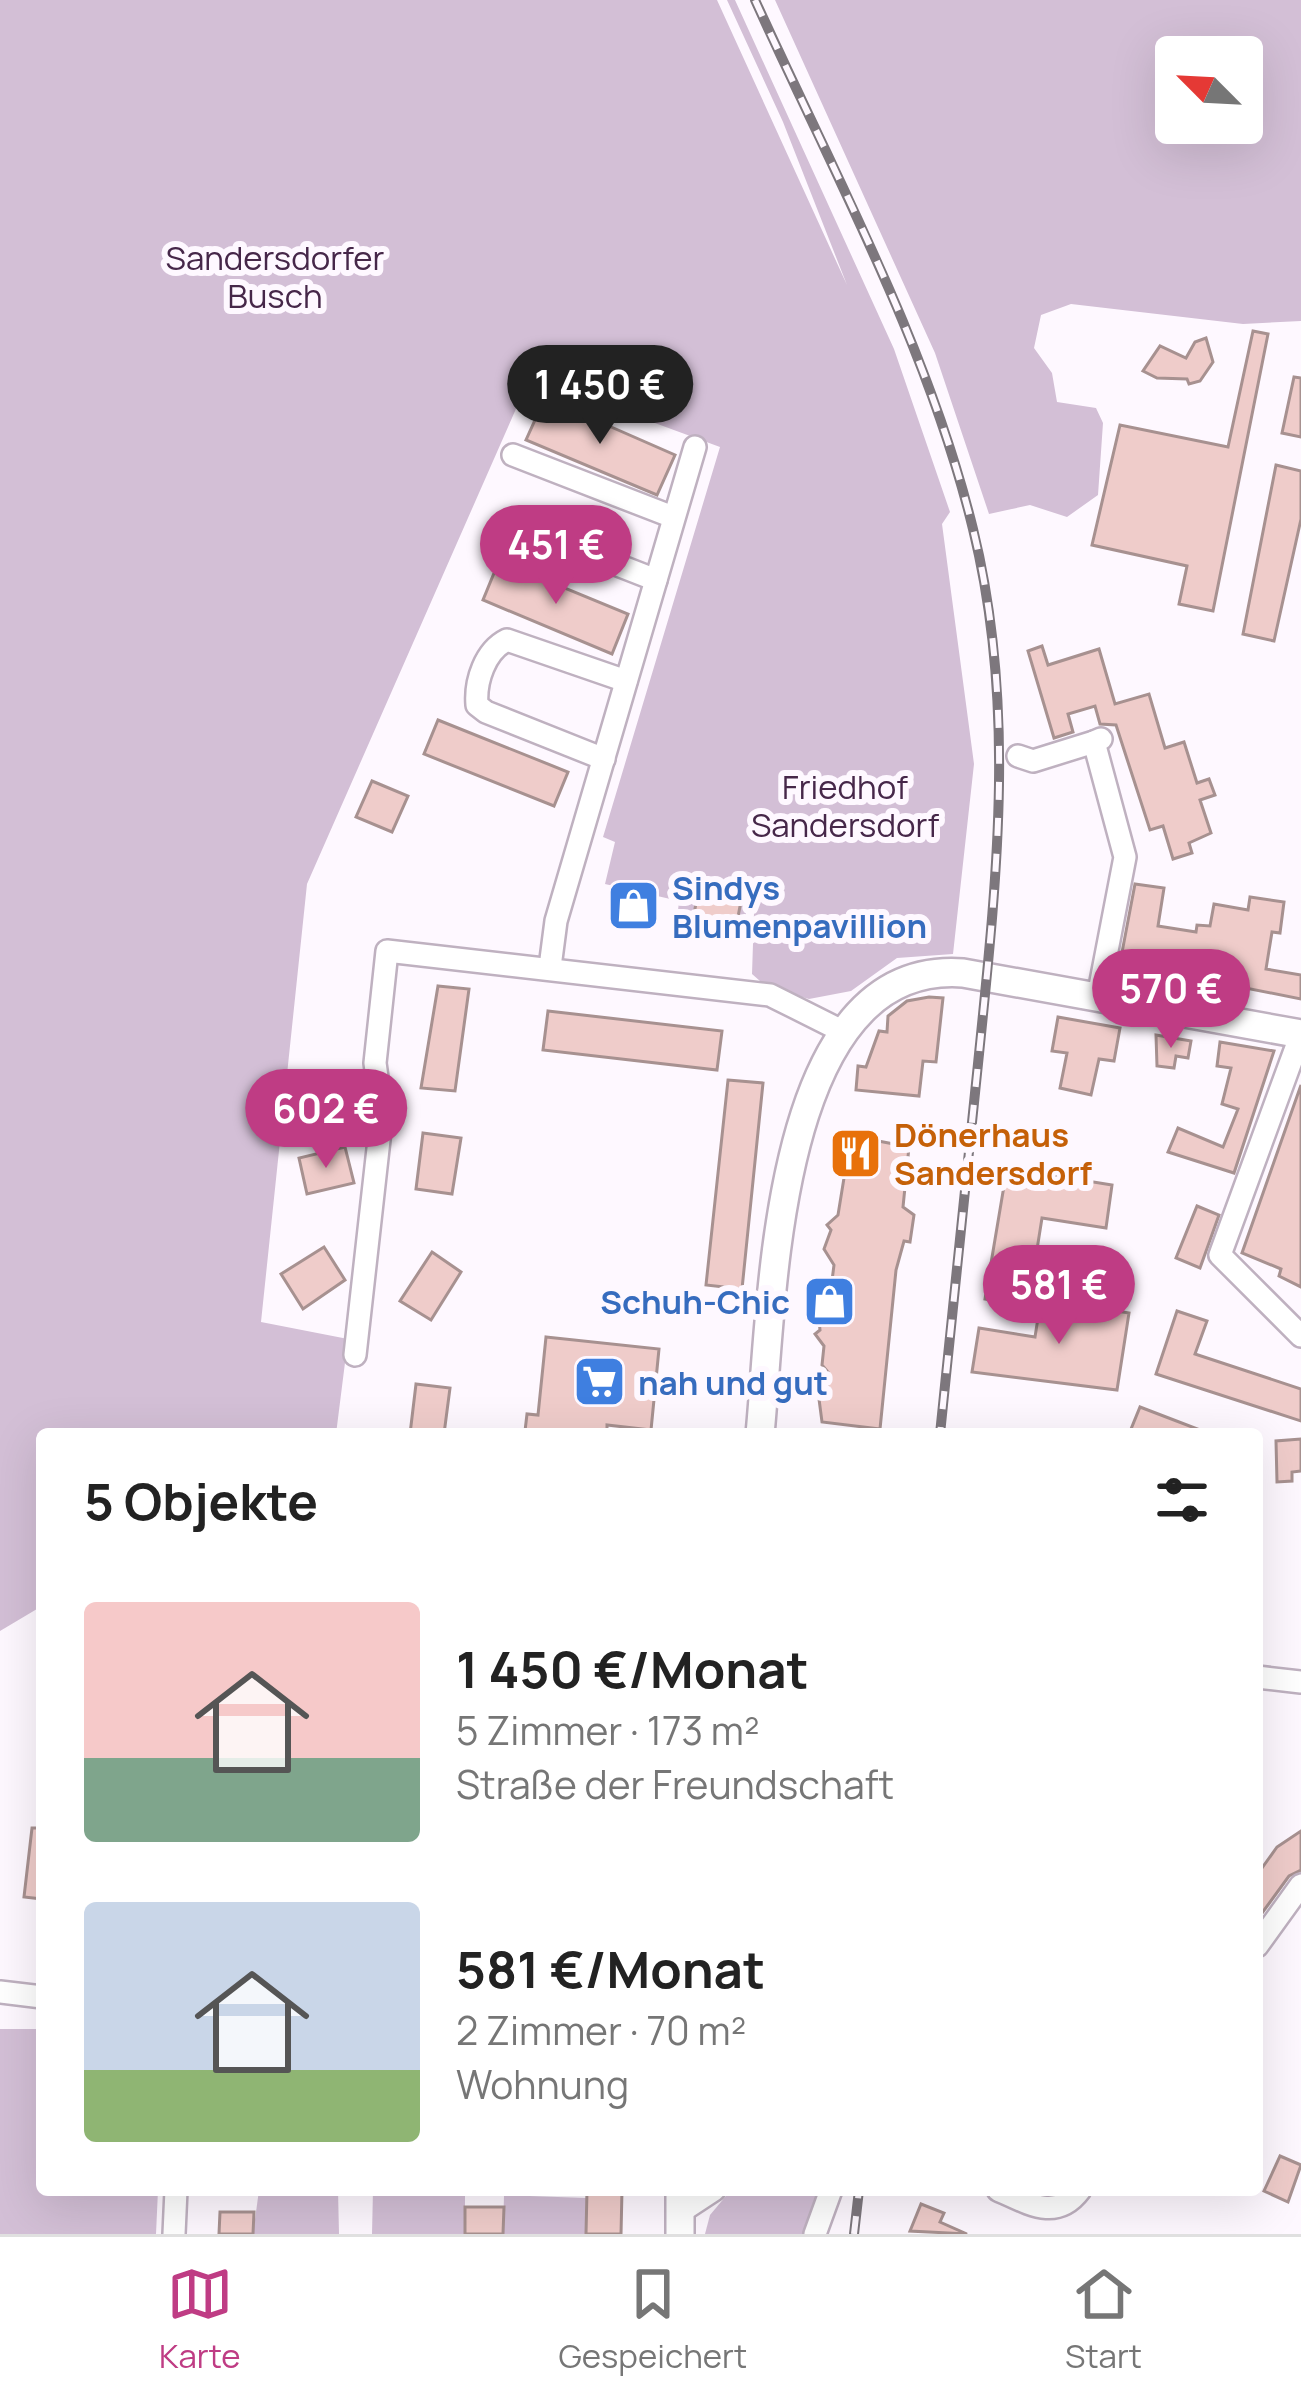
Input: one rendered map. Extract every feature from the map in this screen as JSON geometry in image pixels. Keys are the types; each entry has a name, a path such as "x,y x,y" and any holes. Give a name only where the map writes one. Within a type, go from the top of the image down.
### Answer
{"street":[{"path":"550,967 556,921 695,447"},
{"path":"514,454 673,518"},
{"path":"533,532 656,580"},
{"path":"604,759 486,712 477,705 476,689 496,645 507,640 626,681"},
{"path":"1018,756 1033,760 1097,740 1126,856 1098,997"},
{"path":"355,1355 382,1113 375,1063 387,950 770,995 846,1033"},
{"path":"761,1428 790,1166 812,1094 866,1005 891,985 921,974 951,972 1301,1034 1220,1256 1301,1336"},
{"path":"1263,1678 1301,1682"},
{"path":"1263,1938 1301,1886"},
{"path":"0,1992 36,1995"},
{"path":"174,2234 176,2196"},
{"path":"815,2234 829,2196"},
{"path":"1014,2196 1050,2210 1066,2206 1075,2196"}],"green space":[{"name":"Sandersdorfer Busch","path":"0,0 717,0 847,285 783,122 727,0 735,0 894,349 950,512 942,524 974,764 953,954 897,958 851,991 809,999 767,987 752,974 754,913 746,912 746,931 677,920 679,901 605,884 615,842 603,837 720,447 530,377 307,884 261,1322 348,1339 337,1428 36,1428 36,1610 0,1631"},
{"path":"775,0 1301,0 1301,321 1243,324 1071,304 1041,315 1034,348 1052,373 1057,402 1096,408 1103,423 1098,495 1067,517 1030,505 989,514 935,353"},
{"path":"0,2029 36,2029 36,2196 158,2196 156,2234 0,2234"},
{"path":"258,2196 338,2196 339,2234 253,2234"},
{"path":"373,2196 465,2196 465,2234 372,2234"},
{"path":"504,2196 586,2198 585,2234 503,2234"},
{"path":"726,2196 821,2196 806,2234 705,2234 710,2215"}],"building":[{"path":"1253,331 1268,334 1213,611 1179,604 1187,566 1092,545 1120,425 1228,447"},
{"path":"1206,338 1213,362 1200,381 1189,384 1187,379 1157,378 1143,371 1160,346 1186,358 1195,342"},
{"path":"1294,377 1301,378 1301,437 1282,433"},
{"path":"545,398 675,455 657,495 526,440"},
{"path":"1276,465 1301,471 1301,519 1274,641 1243,634"},
{"path":"499,561 628,614 612,654 483,600"},
{"path":"1042,646 1048,665 1099,649 1115,704 1149,694 1165,748 1184,742 1197,783 1209,779 1215,795 1200,800 1211,833 1189,843 1192,853 1173,859 1163,826 1150,830 1116,725 1100,724 1095,706 1068,714 1073,732 1054,738 1028,651"},
{"path":"438,720 568,772 554,806 424,754"},
{"path":"372,781 408,796 392,832 356,817"},
{"path":"1135,884 1164,888 1158,926 1196,932 1197,925 1210,926 1214,904 1248,910 1250,897 1284,902 1280,933 1272,932 1266,969 1301,975 1301,999 1120,963"},
{"path":"699,888 742,896 736,927 693,919"},
{"path":"438,986 469,989 455,1091 421,1088"},
{"path":"943,998 936,1062 923,1061 919,1096 856,1090 858,1066 866,1067 879,1031 887,1032 888,1016 907,1001"},
{"path":"548,1011 722,1031 717,1070 543,1050"},
{"path":"1058,1017 1120,1028 1114,1061 1099,1059 1091,1095 1060,1088 1067,1053 1052,1051"},
{"path":"1156,1035 1191,1041 1188,1058 1176,1056 1174,1068 1157,1066"},
{"path":"1220,1042 1274,1051 1234,1173 1168,1152 1178,1128 1223,1147 1238,1109 1222,1104 1231,1068 1217,1066"},
{"path":"728,1080 763,1083 742,1289 706,1285"},
{"path":"1301,1085 1301,1287 1279,1276 1281,1269 1242,1253"},
{"path":"423,1133 461,1138 452,1194 416,1189"},
{"path":"863,1138 909,1147 903,1207 914,1215 910,1242 904,1241 896,1270 880,1428 822,1422 819,1399 830,1389 821,1378 828,1372 822,1365 824,1346 815,1334 820,1330 818,1310 830,1296 834,1265 824,1249 831,1230 827,1225 838,1215 850,1141"},
{"path":"345,1147 354,1183 307,1194 299,1158"},
{"path":"1007,1168 1112,1185 1106,1228 1042,1218 1028,1306 985,1299"},
{"path":"1197,1206 1219,1215 1200,1268 1176,1258"},
{"path":"324,1247 345,1280 303,1309 281,1274"},
{"path":"432,1252 461,1272 431,1320 400,1301"},
{"path":"1041,1299 1129,1313 1117,1390 972,1372 979,1328 1035,1337"},
{"path":"1177,1311 1207,1321 1195,1354 1301,1389 1301,1421 1156,1374"},
{"name":"nah und gut","path":"546,1337 659,1349 651,1428 525,1428 527,1414 538,1415"},
{"path":"416,1384 450,1388 445,1428 411,1428"},
{"path":"1140,1407 1195,1428 1131,1428"},
{"path":"1301,1439 1301,1471 1292,1472 1292,1481 1277,1482 1276,1441"},
{"path":"32,1828 36,1828 36,1898 24,1897"},
{"path":"1301,1831 1301,1870 1289,1876 1263,1912 1263,1867 1277,1847"},
{"path":"1280,2156 1301,2165 1288,2202 1264,2191"},
{"path":"587,2196 622,2196 621,2234 586,2234"},
{"path":"921,2204 944,2213 940,2222 967,2234 910,2231"},
{"path":"465,2207 504,2207 503,2234 465,2234"},
{"path":"220,2212 254,2212 253,2234 219,2234"}],"railway":[{"path":"755,0 876,260 931,393 973,529 995,660 999,725 996,856 941,1428"},
{"path":"854,2234 858,2196"}],"place":[{"name":"Sindys Blumenpavillion","path":"633,906"},
{"name":"Dönerhaus Sandersdorf","path":"855,1153"},
{"name":"Schuh-Chic","path":"829,1301"},
{"name":"nah und gut","path":"599,1382"}],"park label":[{"name":"Friedhof Sandersdorf","path":"845,805"}]}
